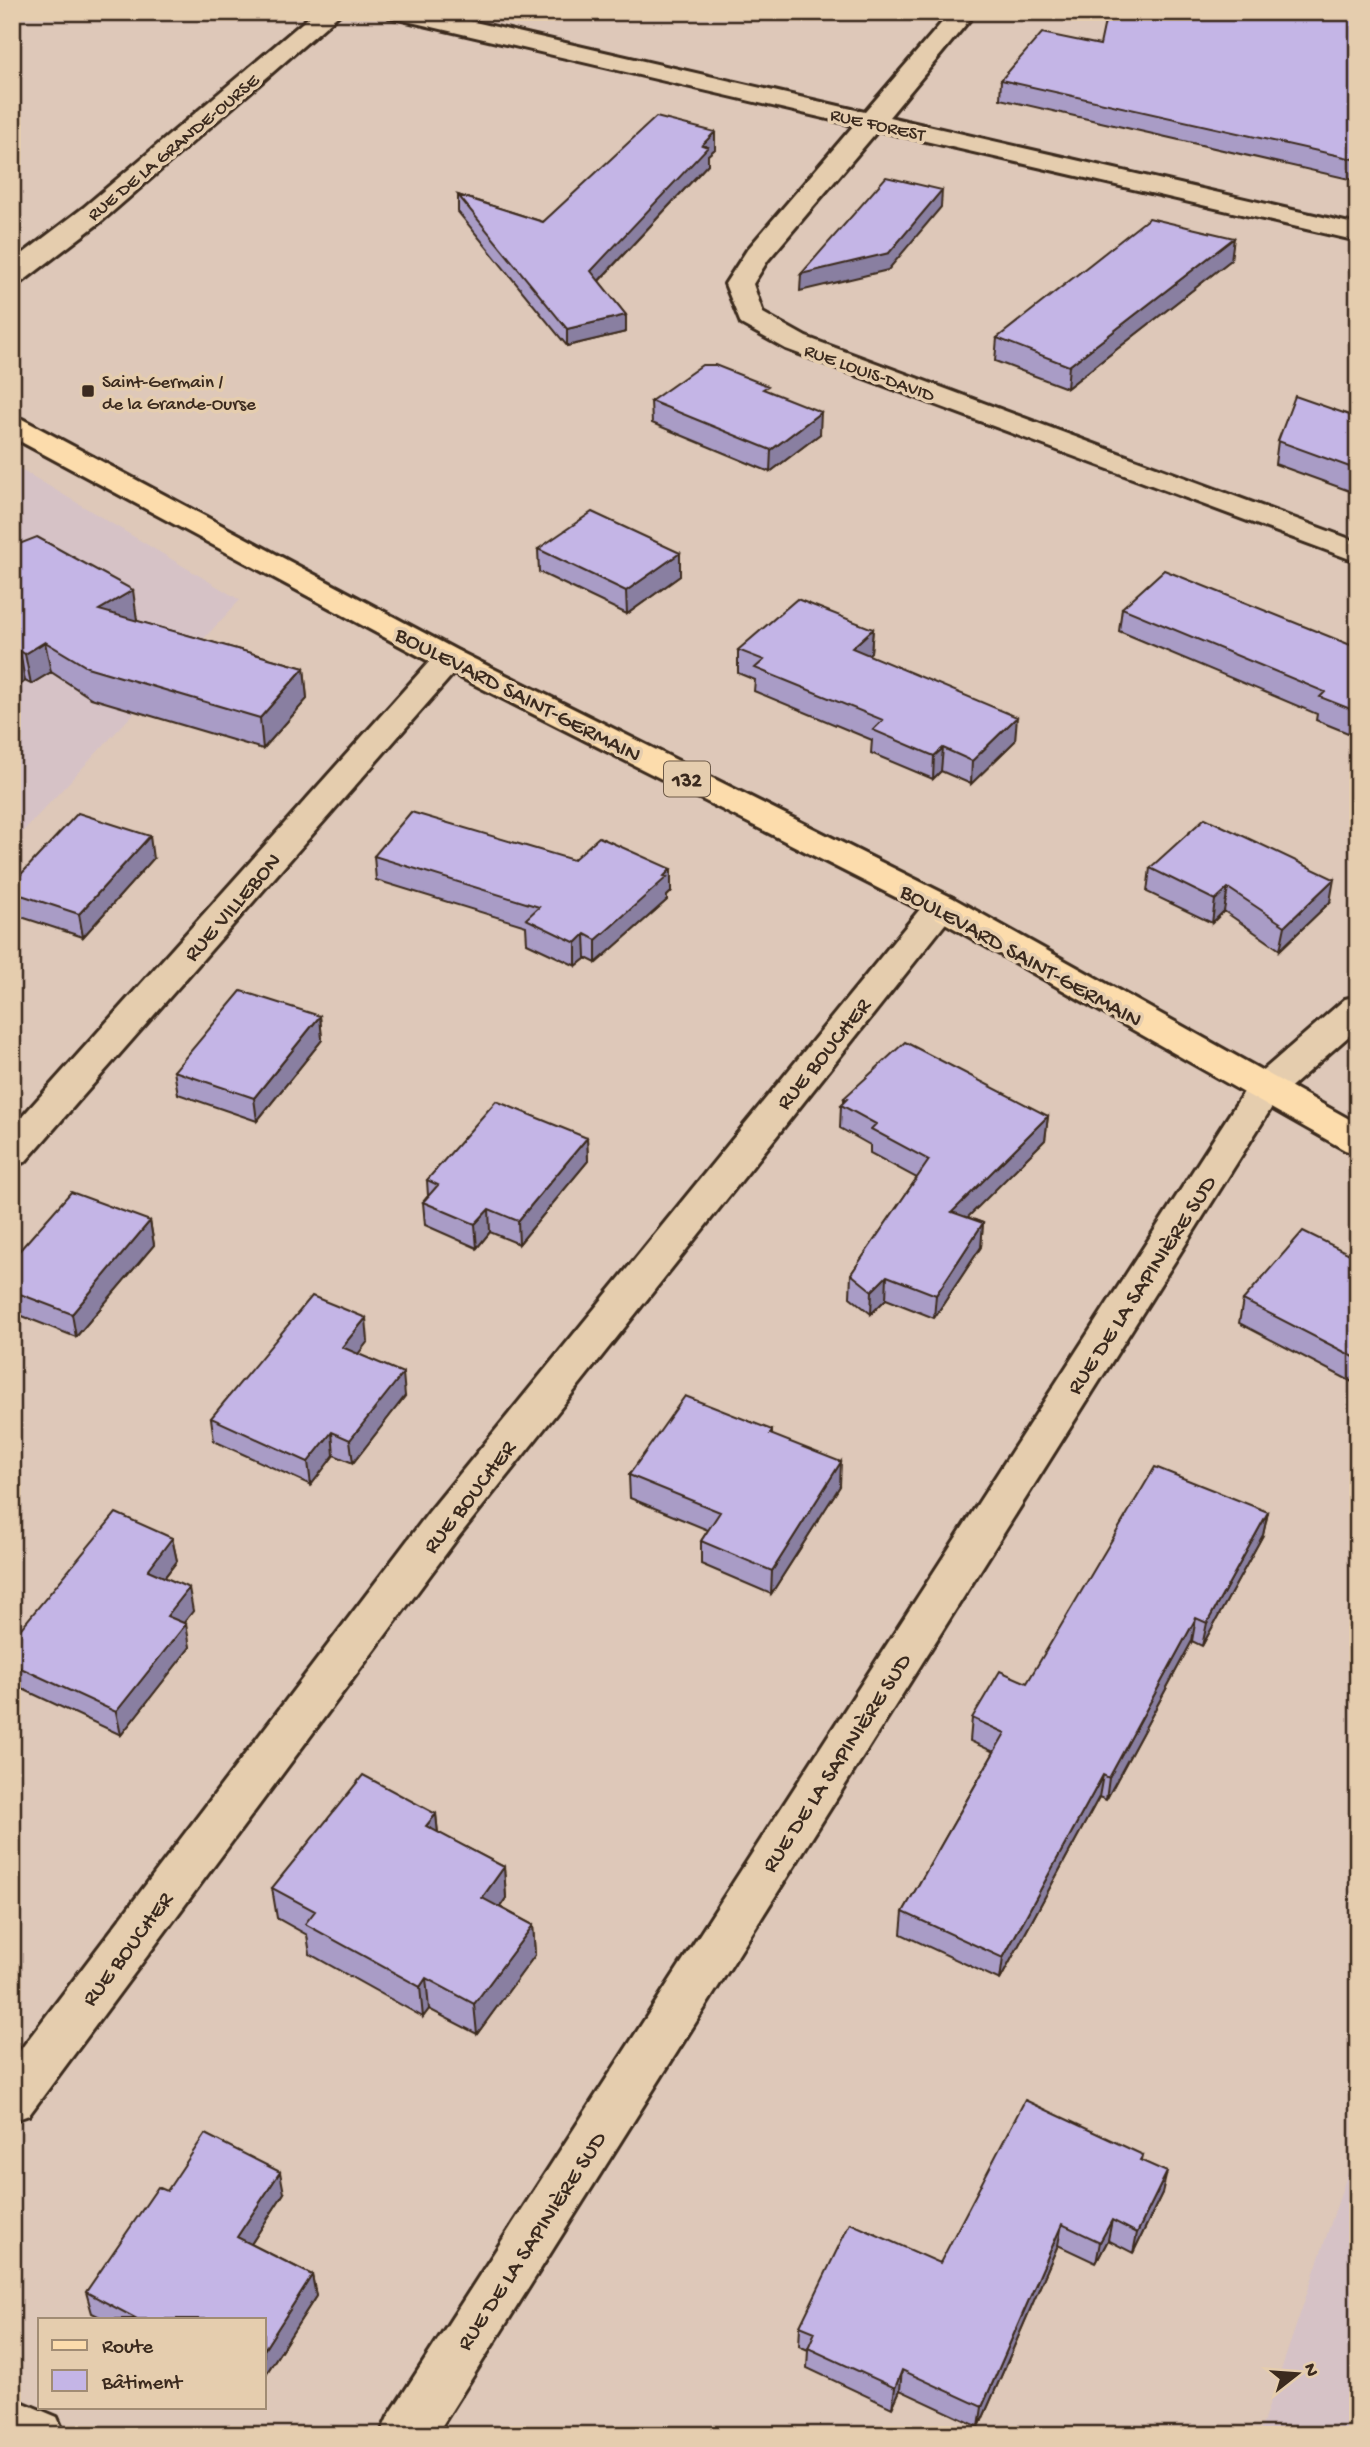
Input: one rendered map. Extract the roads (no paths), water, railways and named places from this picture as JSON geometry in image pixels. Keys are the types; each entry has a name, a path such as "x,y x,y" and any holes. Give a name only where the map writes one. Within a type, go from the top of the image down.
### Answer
{"main road":[{"name":"BOULEVARD SAINT-GERMAIN","path":"12,425 449,659 941,906 1358,1141"}],"street":[{"name":"RUE DE LA GRANDE-OURSE","path":"12,276 114,197 330,12"},
{"name":"RUE FOREST","path":"398,12 1358,233"},
{"name":"RUE LOUIS-DAVID","path":"964,12 757,256 738,284 751,318 796,343 1358,553"},
{"name":"RUE VILLEBON","path":"12,1153 449,659"},
{"name":"RUE BOUCHER","path":"12,2099 444,1524 941,906"},
{"name":"RUE DE LA SAPINIÈRE SUD","path":"406,2435 1264,1090 1358,1008"},
{"path":"12,2423 38,2435"}],"place":[{"name":"Saint-Germain / de la Grande-Ourse","path":"88,391"}]}
